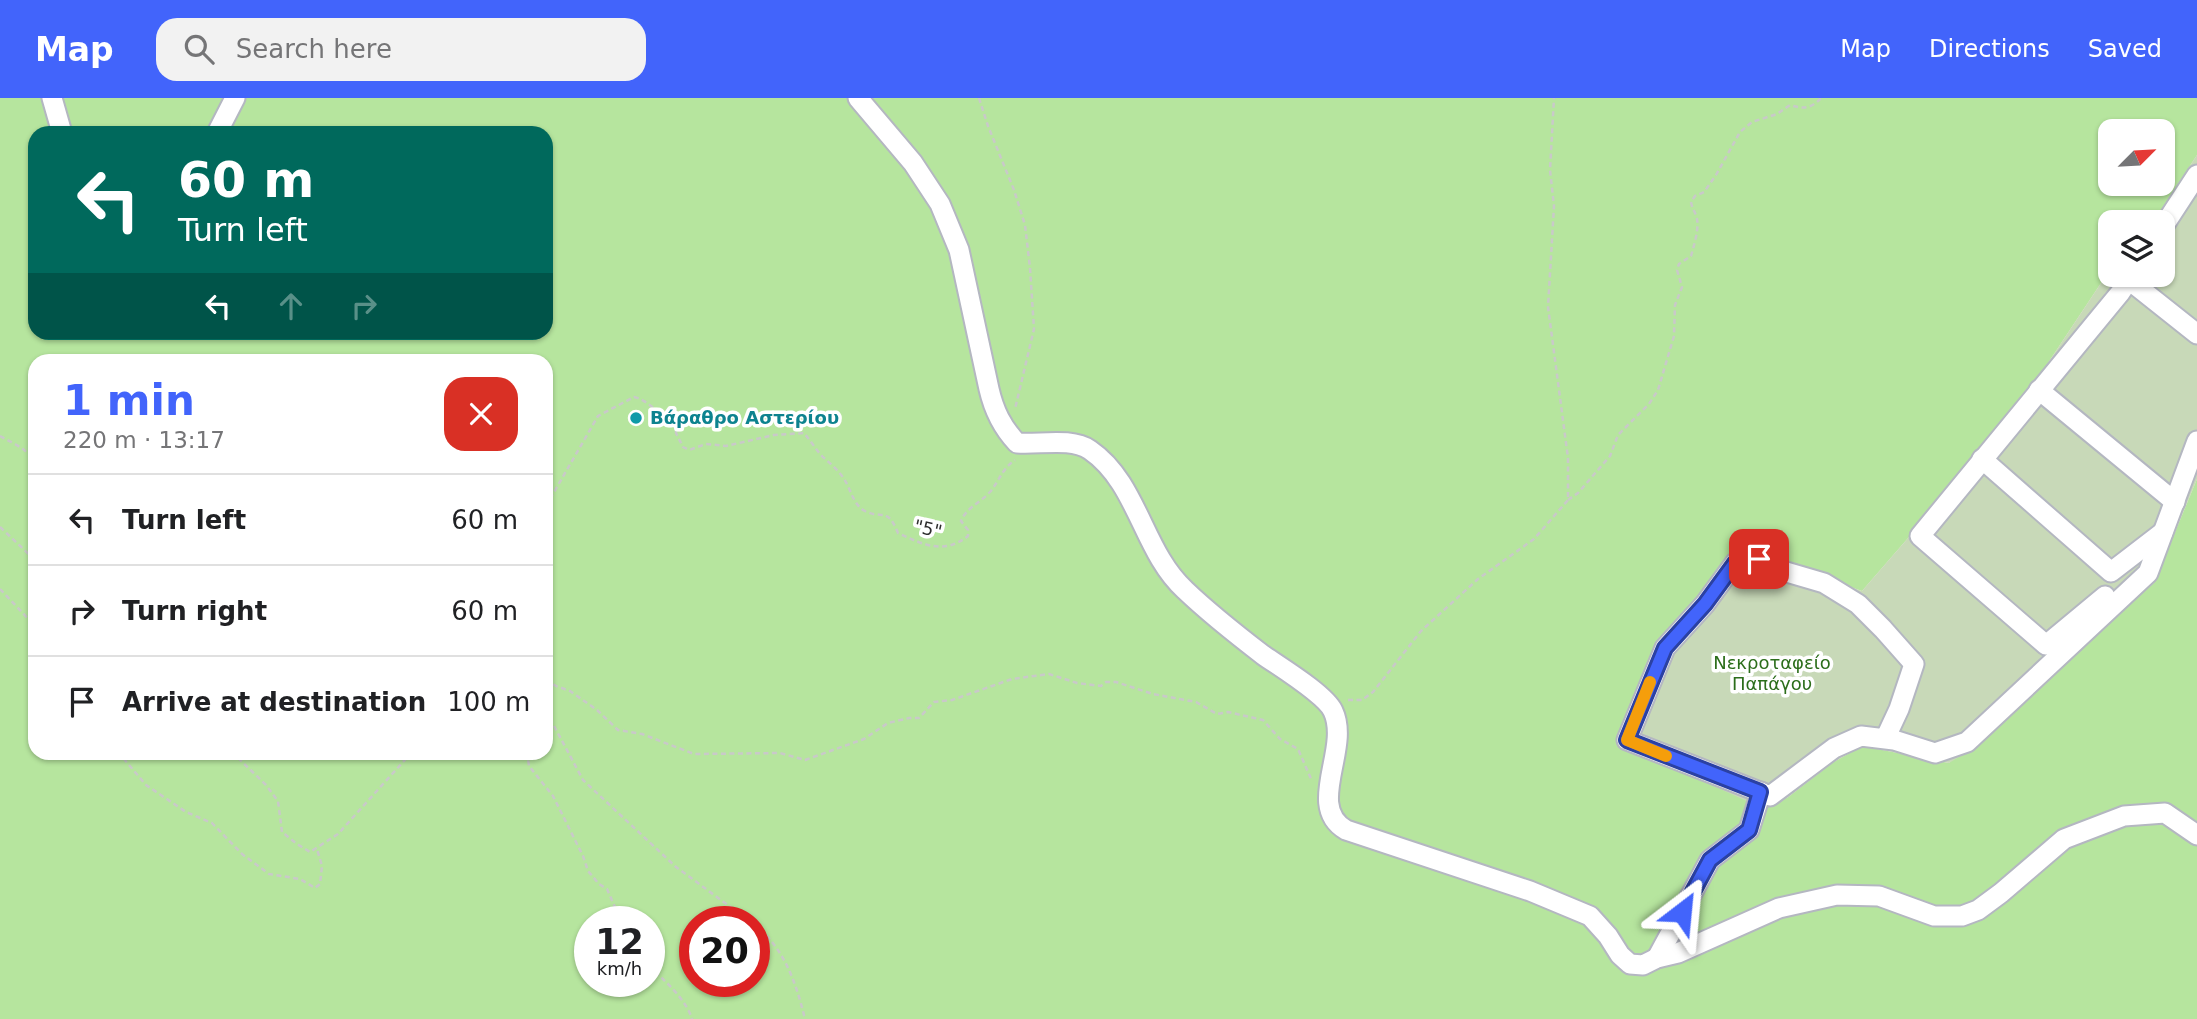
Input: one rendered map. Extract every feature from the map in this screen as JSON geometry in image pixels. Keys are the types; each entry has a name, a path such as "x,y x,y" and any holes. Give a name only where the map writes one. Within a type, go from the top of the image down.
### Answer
{"street":[{"path":"52,98 60,126"},
{"path":"221,126 235,98"},
{"path":"858,98 914,163 940,204 960,250 994,410 1005,431 1017,443 1063,443 1087,448 1112,468 1167,568 1183,589 1261,653 1324,699 1333,710 1337,723 1337,749 1328,797 1329,810 1334,823 1346,830 1530,891 1590,916 1630,964 1643,964 1678,953 1779,908 1837,895 1879,896 1934,916 1962,916 1978,910 2001,893 2064,839 2124,816 2165,813 2197,835"},
{"path":"2174,210 2197,176"},
{"path":"2122,287 1920,536 2046,645 2156,554"},
{"path":"2142,287 2197,334"},
{"path":"2039,390 2175,502"},
{"path":"1885,739 1899,709 1914,664 1858,604 1824,583 1759,559 1747,558 1735,563 1705,604 1665,648 1627,740 1770,796 1834,748 1861,736 1885,739 1935,754 1967,742 2148,573 2197,441"},
{"path":"1982,459 2111,572 2165,530"},
{"path":"1657,958 1710,860 1749,830 1760,792"}],"path":[{"path":"979,98 1025,225 1030,268 1034,329 1014,415"},
{"path":"1554,98 1550,170 1554,206 1548,307 1568,458 1568,500"},
{"path":"1333,710 1350,699 1362,700 1373,692 1421,631 1478,579 1534,539 1610,456 1618,435 1649,404 1658,390 1671,351 1675,304 1682,287 1677,270 1679,264 1691,256 1696,238 1697,218 1691,202 1695,196 1704,192 1734,141 1752,122 1777,114 1790,105 1802,109 1809,107 1821,98"},
{"name":"\"5\"","path":"553,494 598,416 634,397 645,400 664,418 676,421 683,447 689,450 706,444 726,446 783,434 804,433 845,479 857,503 866,511 884,513 893,521 898,533 937,547 957,545 968,536 968,530 961,521 964,514 990,492 1000,473 1016,459 1017,443"},
{"path":"0,436 28,454"},
{"path":"0,527 28,553"},
{"path":"0,589 28,619"},
{"path":"553,685 570,691 597,710 618,730 642,734 694,754 780,753 805,760 864,739 888,723 919,718 934,702 1012,680 1049,674 1101,687 1106,682 1116,682 1153,694 1196,702 1217,714 1228,712 1263,720 1280,739 1298,749 1316,791 1328,797"},
{"path":"553,724 583,780 676,867 730,906"},
{"path":"125,760 146,785 186,812 212,823 242,854 269,874 300,879 315,888 320,884 322,866 317,849"},
{"path":"240,760 278,801 282,831 310,852 338,834 355,818 405,760"},
{"path":"528,760 529,766 552,796 588,871 607,889 615,906"},
{"path":"770,942 785,959 796,984 806,1019"},
{"path":"665,983 690,1012 692,1019"}],"green space":[{"path":"0,98 2197,98 2197,155 2175,188 2175,119 2098,119 2098,196 2170,196 2161,210 2098,210 2098,287 2034,384 1949,491 1862,591 1749,551 1787,798 1832,763 1862,746 1949,763 2063,658 2154,583 2197,479 2197,1019 0,1019"},
{"name":"Νεκροταφείο Παπάγου","path":"2197,155 2197,479 2154,583 2063,658 1969,751 1949,763 1862,746 1832,763 1787,798 1764,809 1619,743 1659,638 1706,587 1749,551 1862,591 1949,491 2034,384 2098,287 2175,287 2175,210 2161,210 2170,196 2175,196 2175,188"}],"slow traffic":[{"path":"1650,682 1627,740 1666,756"}],"place":[{"name":"Βάραθρο Αστερίου","path":"636,418"}],"route":[{"path":"1682,912 1710,860 1749,830 1760,792 1627,740 1665,648 1705,604 1735,563 1747,558 1759,559"}]}
